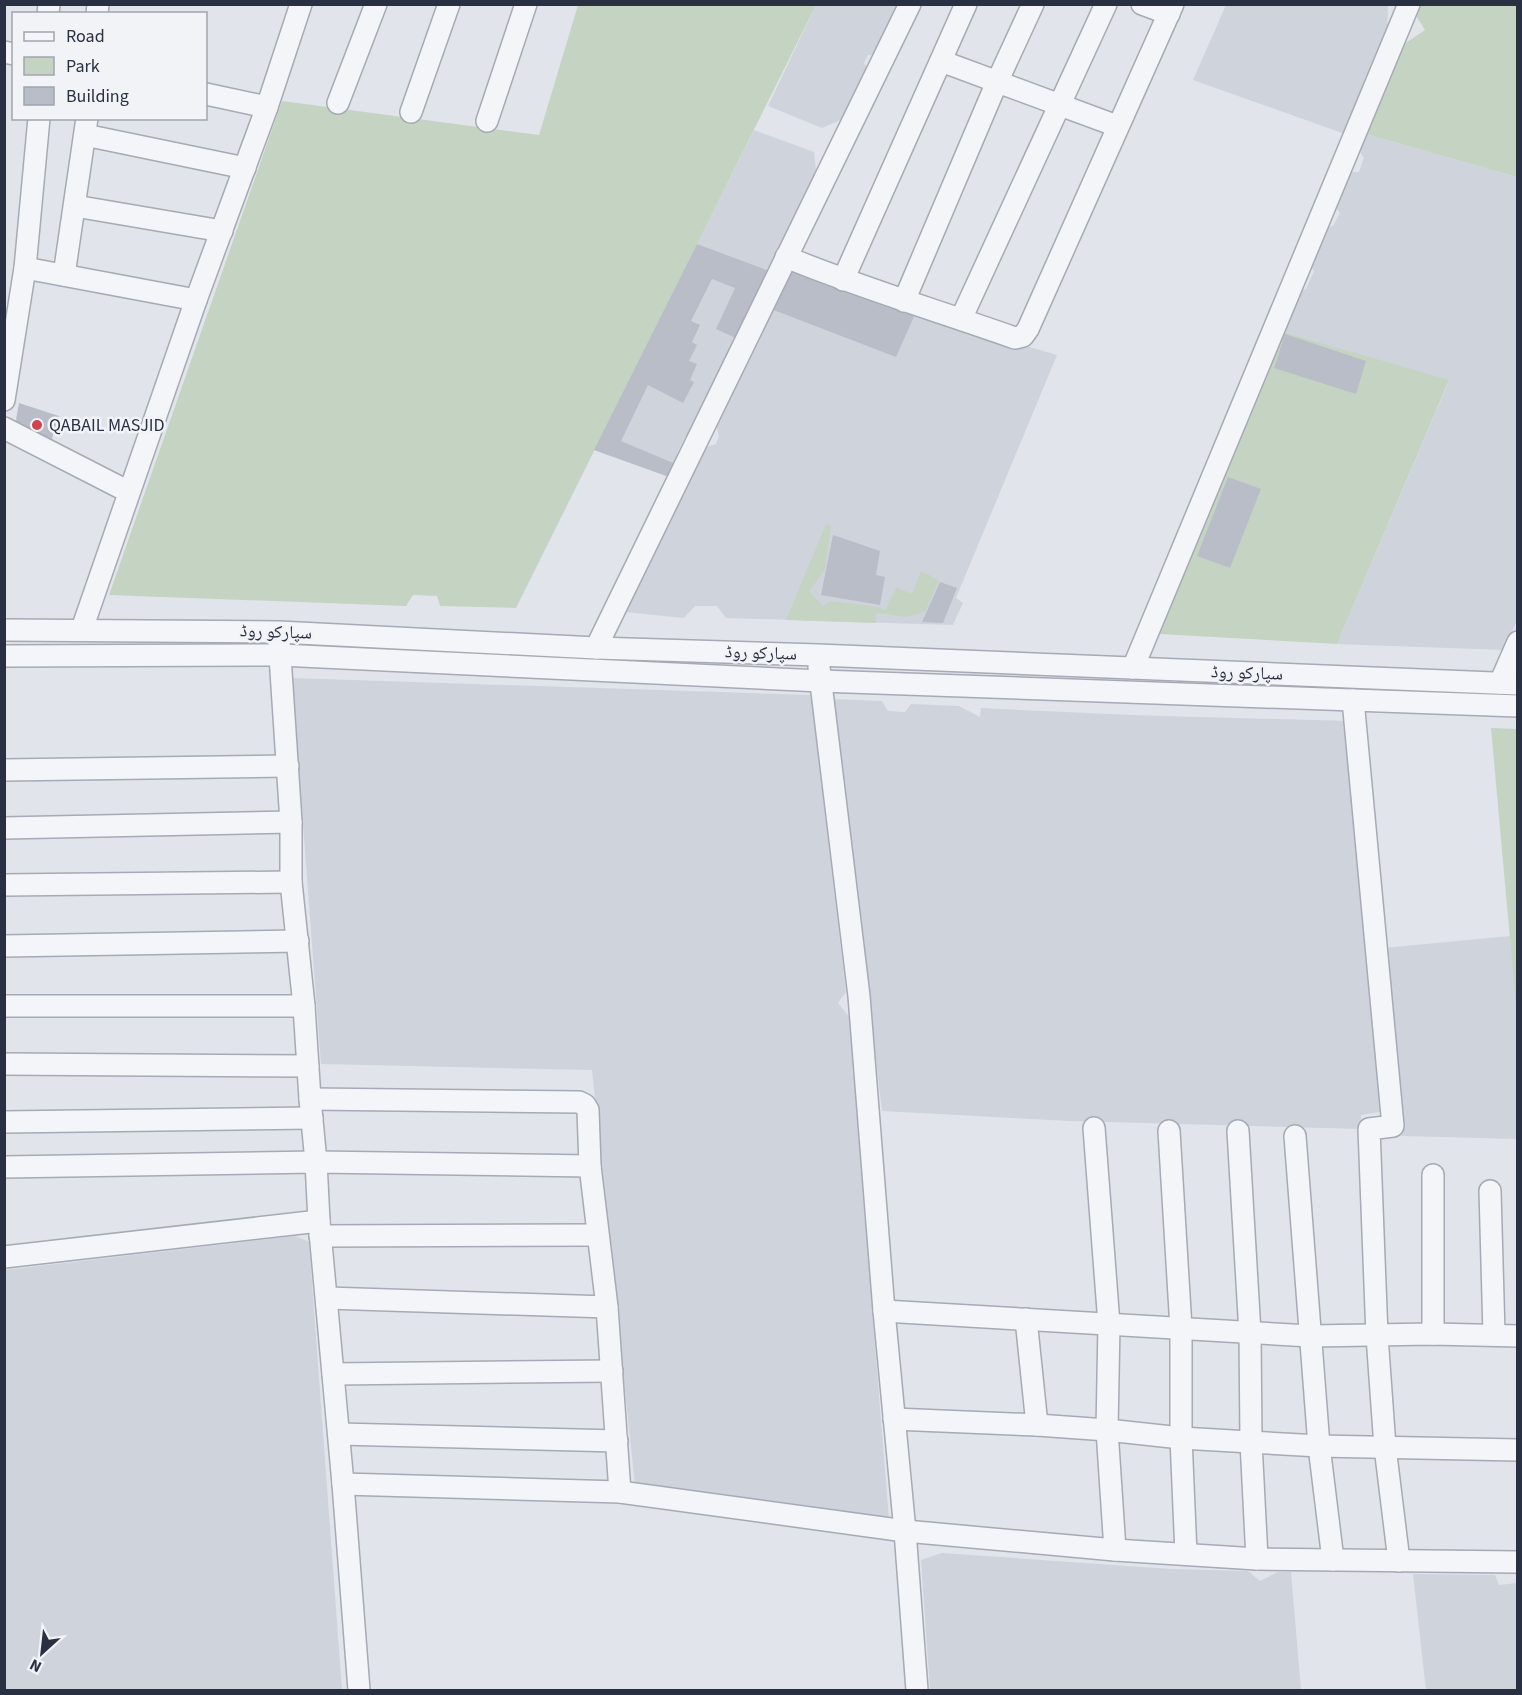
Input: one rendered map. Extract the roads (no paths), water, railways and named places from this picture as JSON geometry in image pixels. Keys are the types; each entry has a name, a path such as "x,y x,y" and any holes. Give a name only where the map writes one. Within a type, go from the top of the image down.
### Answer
{"street":[{"path":"82,629 196,300 267,107 301,4"},
{"path":"338,103 376,4"},
{"path":"411,112 449,4"},
{"path":"487,121 526,4"},
{"path":"596,648 910,4"},
{"path":"843,280 966,4"},
{"path":"904,301 997,82 1033,4"},
{"path":"961,319 1106,4"},
{"path":"786,257 904,301 1015,338 1023,336 1171,9 1142,4"},
{"path":"1133,668 1409,4"},
{"path":"941,61 1117,126"},
{"path":"207,94 267,107"},
{"path":"4,399 25,268 39,120"},
{"path":"64,275 86,127 245,168"},
{"path":"75,206 222,231"},
{"path":"25,268 196,300"},
{"path":"4,428 129,492"},
{"name":"سپارکو روڈ","path":"4,630 279,632 596,648 1509,684"},
{"path":"279,632 291,822 291,882 304,1006 320,1228 344,1484 359,1690"},
{"path":"1509,684 1518,642"},
{"name":"سپارکو روڈ","path":"4,656 280,655 821,681 1518,706"},
{"path":"818,655 859,996 917,1690"},
{"path":"1353,700 1393,1126 1369,1129 1377,1336 1385,1447 1399,1561"},
{"path":"4,770 288,766"},
{"path":"4,828 291,822"},
{"path":"4,885 291,882"},
{"path":"4,946 298,941"},
{"path":"4,1006 304,1006"},
{"path":"4,1064 308,1066"},
{"path":"4,1122 311,1108 579,1102 585,1105 588,1110 590,1167 607,1307 620,1492"},
{"path":"1094,1128 1109,1324 1107,1430 1115,1550"},
{"path":"1169,1131 1181,1328 1186,1554"},
{"path":"1238,1131 1250,1333 1251,1442 1257,1559"},
{"path":"1295,1136 1319,1446 1333,1560"},
{"path":"4,1167 316,1162 590,1167"},
{"path":"1433,1175 1433,1334"},
{"path":"1490,1191 1494,1334"},
{"path":"4,1257 320,1228 598,1235"},
{"path":"327,1298 607,1307"},
{"path":"884,1311 1310,1336 1433,1334 1518,1336"},
{"path":"1026,1318 1037,1425"},
{"path":"333,1374 612,1371"},
{"path":"894,1419 1037,1425 1182,1438 1319,1446 1518,1449"},
{"path":"339,1434 617,1441"},
{"path":"344,1484 620,1492 905,1531 1115,1550 1257,1559 1518,1562"}],"place":[{"name":"QABAIL MASJID","path":"37,425"}]}
